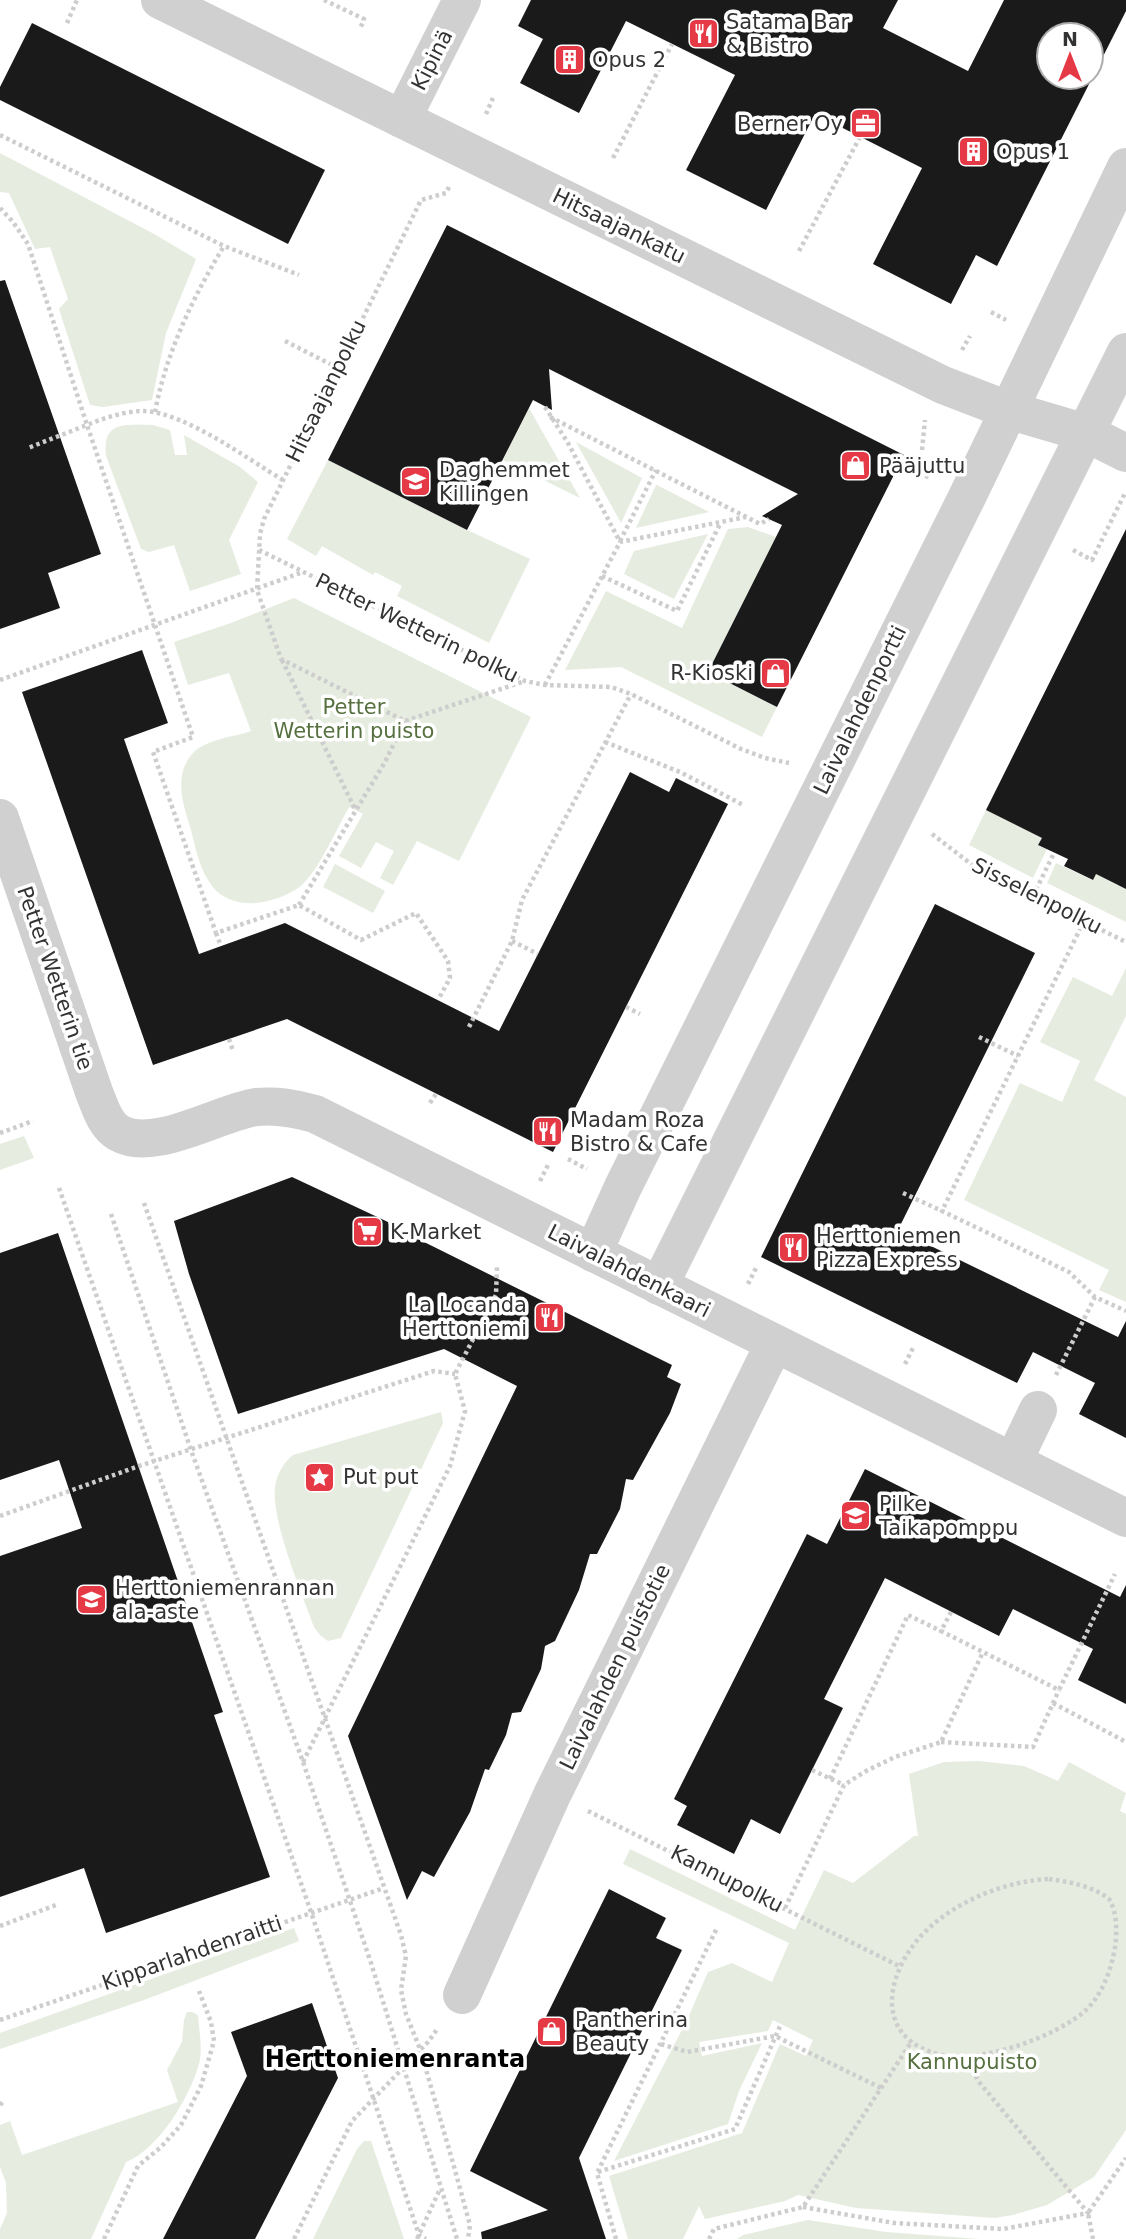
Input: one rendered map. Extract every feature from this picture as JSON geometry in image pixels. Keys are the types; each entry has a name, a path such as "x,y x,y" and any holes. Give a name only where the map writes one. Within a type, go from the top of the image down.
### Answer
{"street":[{"name":"Hitsaajankatu","path":"160,0 943,385 1008,410 1086,432 1126,453"},
{"name":"Kipinä","path":"402,119 462,0"},
{"name":"Laivalahdenportti","path":"593,1253 623,1187 1126,167"},
{"path":"659,1286 1126,352"},
{"name":"Petter Wetterin tie","path":"0,818 94,1092 110,1125 118,1133"},
{"name":"Laivalahdenkaari","path":"118,1133 132,1138 155,1138 253,1108 283,1106 315,1114 1126,1518"},
{"name":"Laivalahden puistotie","path":"463,1995 551,1795 774,1343"},
{"path":"1013,1462 1038,1410"}],"path":[{"path":"67,23 77,0"},
{"path":"324,0 364,19 360,29"},
{"path":"613,158 673,44"},
{"path":"0,135 224,246 299,275"},
{"path":"799,251 860,137"},
{"name":"Hitsaajanpolku","path":"257,590 264,519 421,200"},
{"path":"0,208 28,244 86,425 193,737 153,752 221,946"},
{"path":"155,412 164,373 189,311 201,284 224,246"},
{"path":"285,341 338,368"},
{"path":"545,407 568,443 620,542"},
{"path":"28,448 104,418 141,411 155,412 176,418 283,480"},
{"path":"550,417 760,524 769,519"},
{"path":"545,685 656,470"},
{"path":"1092,560 1126,491"},
{"path":"620,542 746,517"},
{"path":"602,576 677,611 721,522"},
{"name":"Petter Wetterin polku","path":"259,550 524,681 545,685 611,687 765,758"},
{"name":"Petter Wetterin polku","path":"0,680 304,572"},
{"path":"257,590 281,659 355,810"},
{"path":"281,659 405,721 524,681"},
{"path":"469,1027 512,941 522,901 631,694"},
{"path":"216,933 299,905 385,762 405,721"},
{"path":"606,742 680,772 743,805"},
{"name":"Sisselenpolku","path":"949,848 975,867 1126,942"},
{"path":"1033,895 1054,853"},
{"path":"299,905 361,940 416,913 448,961 450,978 438,1000"},
{"path":"942,1211 1084,921"},
{"path":"512,941 538,954"},
{"path":"626,1007 640,1014"},
{"path":"979,1037 1018,1056"},
{"path":"229,1039 233,1051"},
{"path":"430,1104 436,1094"},
{"path":"0,1133 33,1121"},
{"path":"59,1188 311,1912 418,2237"},
{"path":"903,1192 1069,1272 1094,1297 1126,1311"},
{"path":"144,1202 406,1956 401,1990 470,2225 468,2239"},
{"path":"111,1214 191,1450 303,1762 457,2239"},
{"path":"303,1762 450,1466 465,1411 455,1374 496,1295 497,1266"},
{"path":"1038,1410 1094,1297"},
{"path":"0,1516 155,1461 435,1371 455,1374"},
{"path":"785,1908 845,1785 866,1771 895,1757 941,1742 1033,1747 1115,1574"},
{"path":"941,1631 951,1612"},
{"path":"830,1779 908,1615 1059,1690"},
{"path":"941,1742 983,1652"},
{"path":"1053,1703 1126,1742"},
{"path":"812,1770 845,1785"},
{"name":"Kannupolku","path":"551,1795 619,1824 901,1967"},
{"path":"1117,1970 1105,1990 1084,2012 1029,2042 997,2051 965,2056 944,2055 927,2050 912,2041 893,2021 893,1987 915,1943 929,1928 953,1910 996,1889 1026,1881 1049,1879 1071,1882 1097,1891 1111,1900 1121,1913 1122,1921"},
{"name":"Kipparlahdenraitti","path":"0,2020 384,1888"},
{"path":"0,1926 56,1905"},
{"path":"615,2239 597,2173 717,1928"},
{"path":"104,2239 138,2166 161,2147 181,2125 201,2086 214,2041 211,2022 199,1991"},
{"path":"294,2239 352,2121 428,2042 463,1995"},
{"path":"597,2173 735,2129 781,2024"},
{"path":"661,2044 687,2052 775,2036 881,2088"},
{"path":"803,2207 912,2041"},
{"path":"965,2056 979,2082 1088,2213 1093,2239"},
{"path":"709,2239 714,2229 803,2207 894,2223 1003,2229 1088,2213 1126,2158"},
{"path":"418,2237 440,2188"},
{"path":"418,2237 426,2239"}],"green space":[{"path":"0,153 196,259 166,333 152,400 103,407 90,405 59,309 68,299 50,247 35,249 9,193 0,192"},
{"path":"529,408 580,498 503,460"},
{"path":"153,425 170,430 175,455 187,455 184,435 240,467 258,482 229,540 241,574 190,591 174,545 149,552 141,549 106,456 106,444 112,430 118,427"},
{"path":"576,442 642,478 621,523"},
{"path":"328,460 530,559 489,643 397,596 402,586 375,572 373,575 322,546 316,556 287,539"},
{"path":"657,485 709,512 636,528"},
{"path":"748,527 776,537 708,672 777,707 762,737 621,667 565,670 606,591 682,628 728,529"},
{"path":"708,534 674,599 624,574 634,551"},
{"name":"Petter Wetterin puisto","path":"294,598 531,717 459,861 417,841 393,885 380,878 394,851 376,842 361,868 339,856 363,814 349,807 312,873 298,888 287,894 263,902 238,902 216,891 208,880 202,869 183,803 181,784 184,766 201,747 251,731 229,673 188,685 174,642"},
{"path":"986,810 1042,838 1038,845 1047,849 1033,878 969,845"},
{"path":"1056,863 1092,880 1096,874 1117,885 1126,879 1126,922 1047,883"},
{"path":"335,864 385,891 373,913 323,887"},
{"path":"1126,968 1126,1016 1094,1080 1126,1097 1126,1302 1099,1290 1109,1270 964,1200 1020,1083 1062,1102 1080,1061 1040,1042 1073,977 1112,996"},
{"path":"24,1136 34,1158 0,1170 0,1144"},
{"path":"441,1412 443,1423 341,1638 328,1641 314,1627 282,1537 275,1501 279,1473 293,1455"},
{"name":"Kannupuisto","path":"978,1761 1024,1766 1058,1781 1069,1762 1126,1793 1120,1811 1126,1814 1126,2130 1094,2177 1047,2205 995,2218 856,2208 798,2195 785,2201 705,2219 699,2206 683,2239 628,2239 609,2176 742,2133 780,2044 806,2056 813,2040 773,2020 768,2031 699,2042 702,2056 762,2043 739,2091 728,2124 614,2161 687,2020 708,1972 732,1963 772,1982 789,1943 623,1864 630,1849 795,1930 824,1870 853,1883 914,1836 918,1836 909,1774 944,1762"},
{"path":"294,1928 299,1941 144,2000 0,2049 0,2033"},
{"path":"187,2012 198,2015 201,2052 195,2077 161,2134 138,2156 126,2162 91,2239 0,2239 0,2229 7,2213 6,2183 0,2167 0,2125 10,2121 22,2155 178,2102 167,2070 182,2042"},
{"path":"364,2141 371,2141 404,2239 313,2239 357,2149"},
{"path":"808,2220 886,2232 979,2239 737,2239 743,2235"}],"building":[{"name":"Opus 1","path":"531,0 898,0 883,28 968,71 1004,0 1126,0 1126,11 1105,53 1105,21 1035,21 1035,91 1086,91 997,266 976,255 951,304 873,264 922,168 815,114 766,210 686,170 735,75 626,21 579,113 520,83 543,39 518,26"},
{"path":"32,23 325,170 288,244 0,100 0,87"},
{"path":"447,225 904,455 777,707 708,672 782,525 762,516 798,494 549,369 552,410 533,400 467,530 328,460"},
{"path":"5,280 101,554 48,573 60,608 0,629 0,281"},
{"path":"1126,529 1126,889 1096,874 1093,880 1064,866 1068,859 1038,845 1042,838 986,810"},
{"path":"142,650 168,723 124,739 199,954 285,923 499,1031 630,772 669,792 676,778 728,804 553,1152 287,1019 153,1065 22,692"},
{"path":"935,904 1035,953 898,1230 1118,1337 1126,1321 1126,1438 1079,1414 1095,1383 1033,1352 1017,1383 761,1257"},
{"path":"292,1177 388,1222 395,1243 414,1237 672,1365 667,1377 681,1384 670,1413 633,1480 626,1479 620,1509 597,1554 590,1554 579,1590 555,1641 545,1646 541,1669 521,1712 512,1713 506,1735 489,1770 485,1769 470,1812 434,1877 422,1871 407,1900 348,1736 517,1386 444,1349 238,1414 189,1274 174,1221"},
{"name":"Herttoniemenrannan ala-aste","path":"58,1233 223,1712 214,1715 270,1877 106,1933 84,1868 0,1897 0,1556 82,1528 59,1460 0,1480 0,1253"},
{"path":"865,1469 1120,1597 1126,1585 1126,1704 1078,1680 1093,1649 1013,1609 999,1636 885,1578 824,1699 843,1708 780,1834 751,1819 734,1854 677,1825 687,1806 674,1799 807,1534 827,1544"},
{"path":"609,1889 666,1918 656,1938 682,1950 579,2158 606,2239 482,2239 481,2232 548,2210 470,2171"},
{"path":"312,2003 338,2078 255,2239 163,2239 247,2076 231,2032"}],"place":[{"name":"Satama Bar & Bistro","path":"703,34"},
{"name":"Opus 2","path":"569,60"},
{"name":"Berner Oy","path":"866,124"},
{"name":"Opus 1","path":"973,152"},
{"name":"Pääjuttu","path":"856,466"},
{"name":"Daghemmet Killingen","path":"416,482"},
{"name":"R-Kioski","path":"776,673"},
{"name":"Madam Roza Bistro & Cafe","path":"547,1132"},
{"name":"K-Market","path":"367,1232"},
{"name":"Herttoniemen Pizza Express","path":"793,1248"},
{"name":"La Locanda Herttoniemi","path":"550,1317"},
{"name":"Put put","path":"320,1477"},
{"name":"Pilke Taikapomppu","path":"856,1516"},
{"name":"Herttoniemenrannan ala-aste","path":"92,1600"},
{"name":"Pantherina Beauty","path":"552,2032"}],"district":[{"name":"Herttoniemenranta","path":"395,2059"}]}
